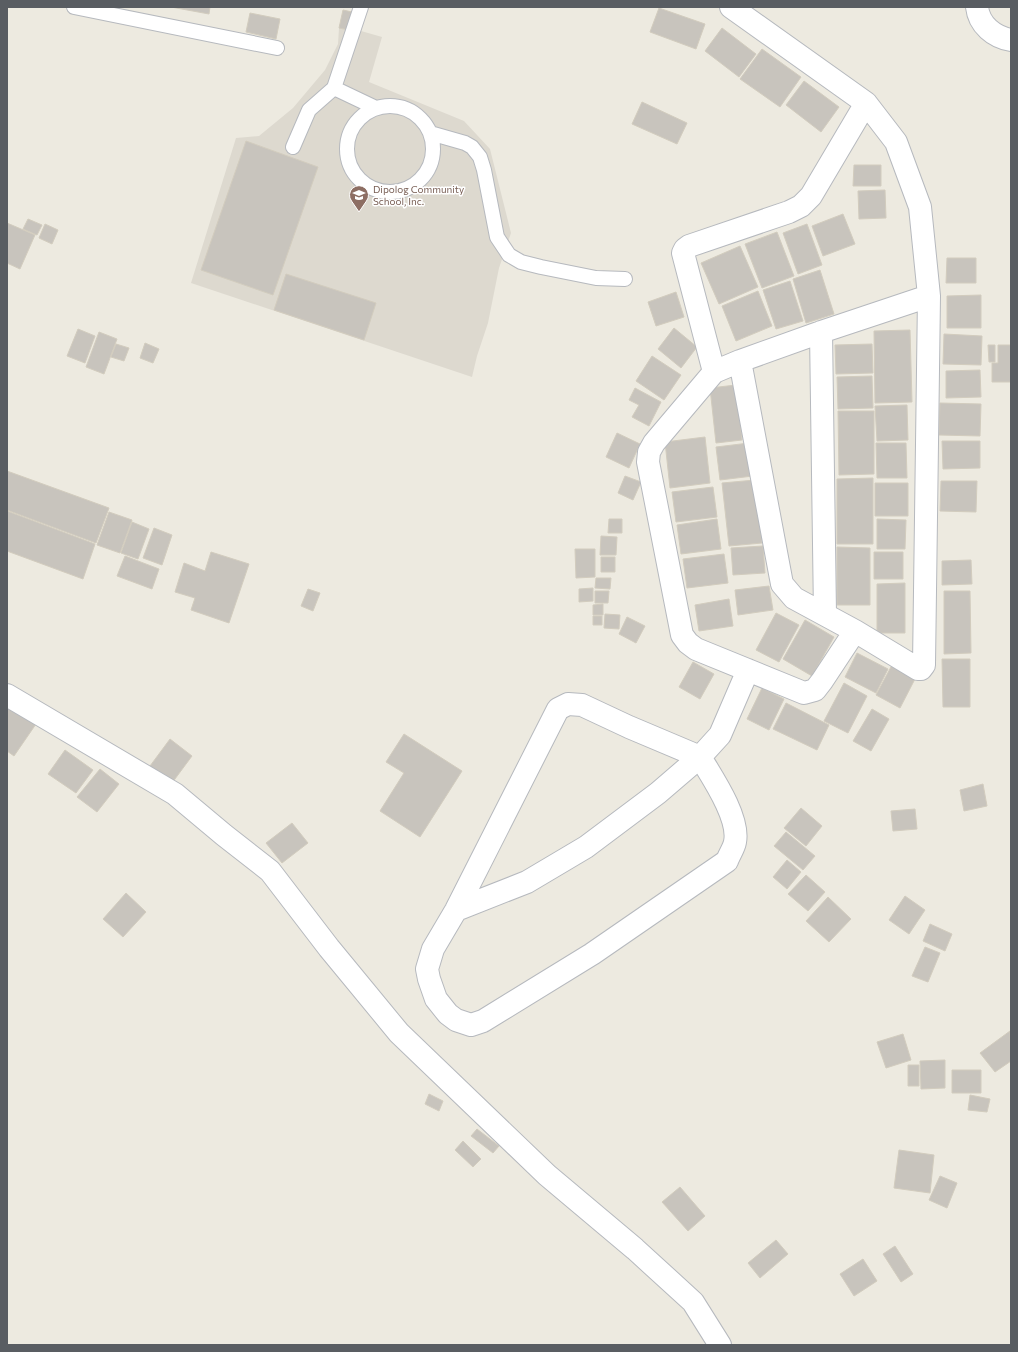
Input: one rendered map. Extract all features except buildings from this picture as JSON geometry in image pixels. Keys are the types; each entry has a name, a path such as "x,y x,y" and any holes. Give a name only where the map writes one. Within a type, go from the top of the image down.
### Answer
{"street":[{"path":"731,7 866,103 896,142 920,207 929,296 923,668 918,669 855,631 794,598 782,584 740,361"},
{"path":"977,7 981,20 994,35 1011,40"},
{"path":"714,372 683,253 685,249 789,212 801,206 812,196 866,103"},
{"path":"855,631 815,690 804,693 696,649 688,644 682,635 648,462 649,452 654,443 714,372 740,361 822,332 929,296"},
{"path":"822,332 824,614"},
{"path":"456,910 527,882 586,847 658,794 700,757 720,735 748,670"},
{"path":"7,695 176,794 224,835 270,871 329,948 399,1033 547,1175 635,1249 693,1302 720,1345"},
{"path":"568,704 582,705 700,757 723,796 735,824 736,841 727,862 592,954 483,1021 471,1024 456,1020 448,1014 436,999 429,979 427,969 433,949 456,910 558,709 568,704"}],"lane":[{"path":"74,7 277,48"},
{"path":"293,147 309,110 334,88 361,7"},
{"path":"334,88 376,108"},
{"path":"390,105 405,108 418,116 428,128 430,133 433,142 433,157 428,172 417,183 404,191 389,193 375,190 362,182 352,171 347,156 347,141 353,127 362,115 376,108 390,105"},
{"path":"430,133 465,143 472,147 480,157 497,236 509,255 521,262 541,267 596,278 625,279"}],"shaded area":[{"name":"Dipolog Community School, Inc.","path":"343,10 352,12 354,29 382,37 369,82 464,121 490,149 511,233 499,268 488,323 472,377 191,283 236,138 259,136 293,108 325,70 338,44 339,28"}],"place":[{"name":"Dipolog Community School, Inc.","path":"359,212"}]}
